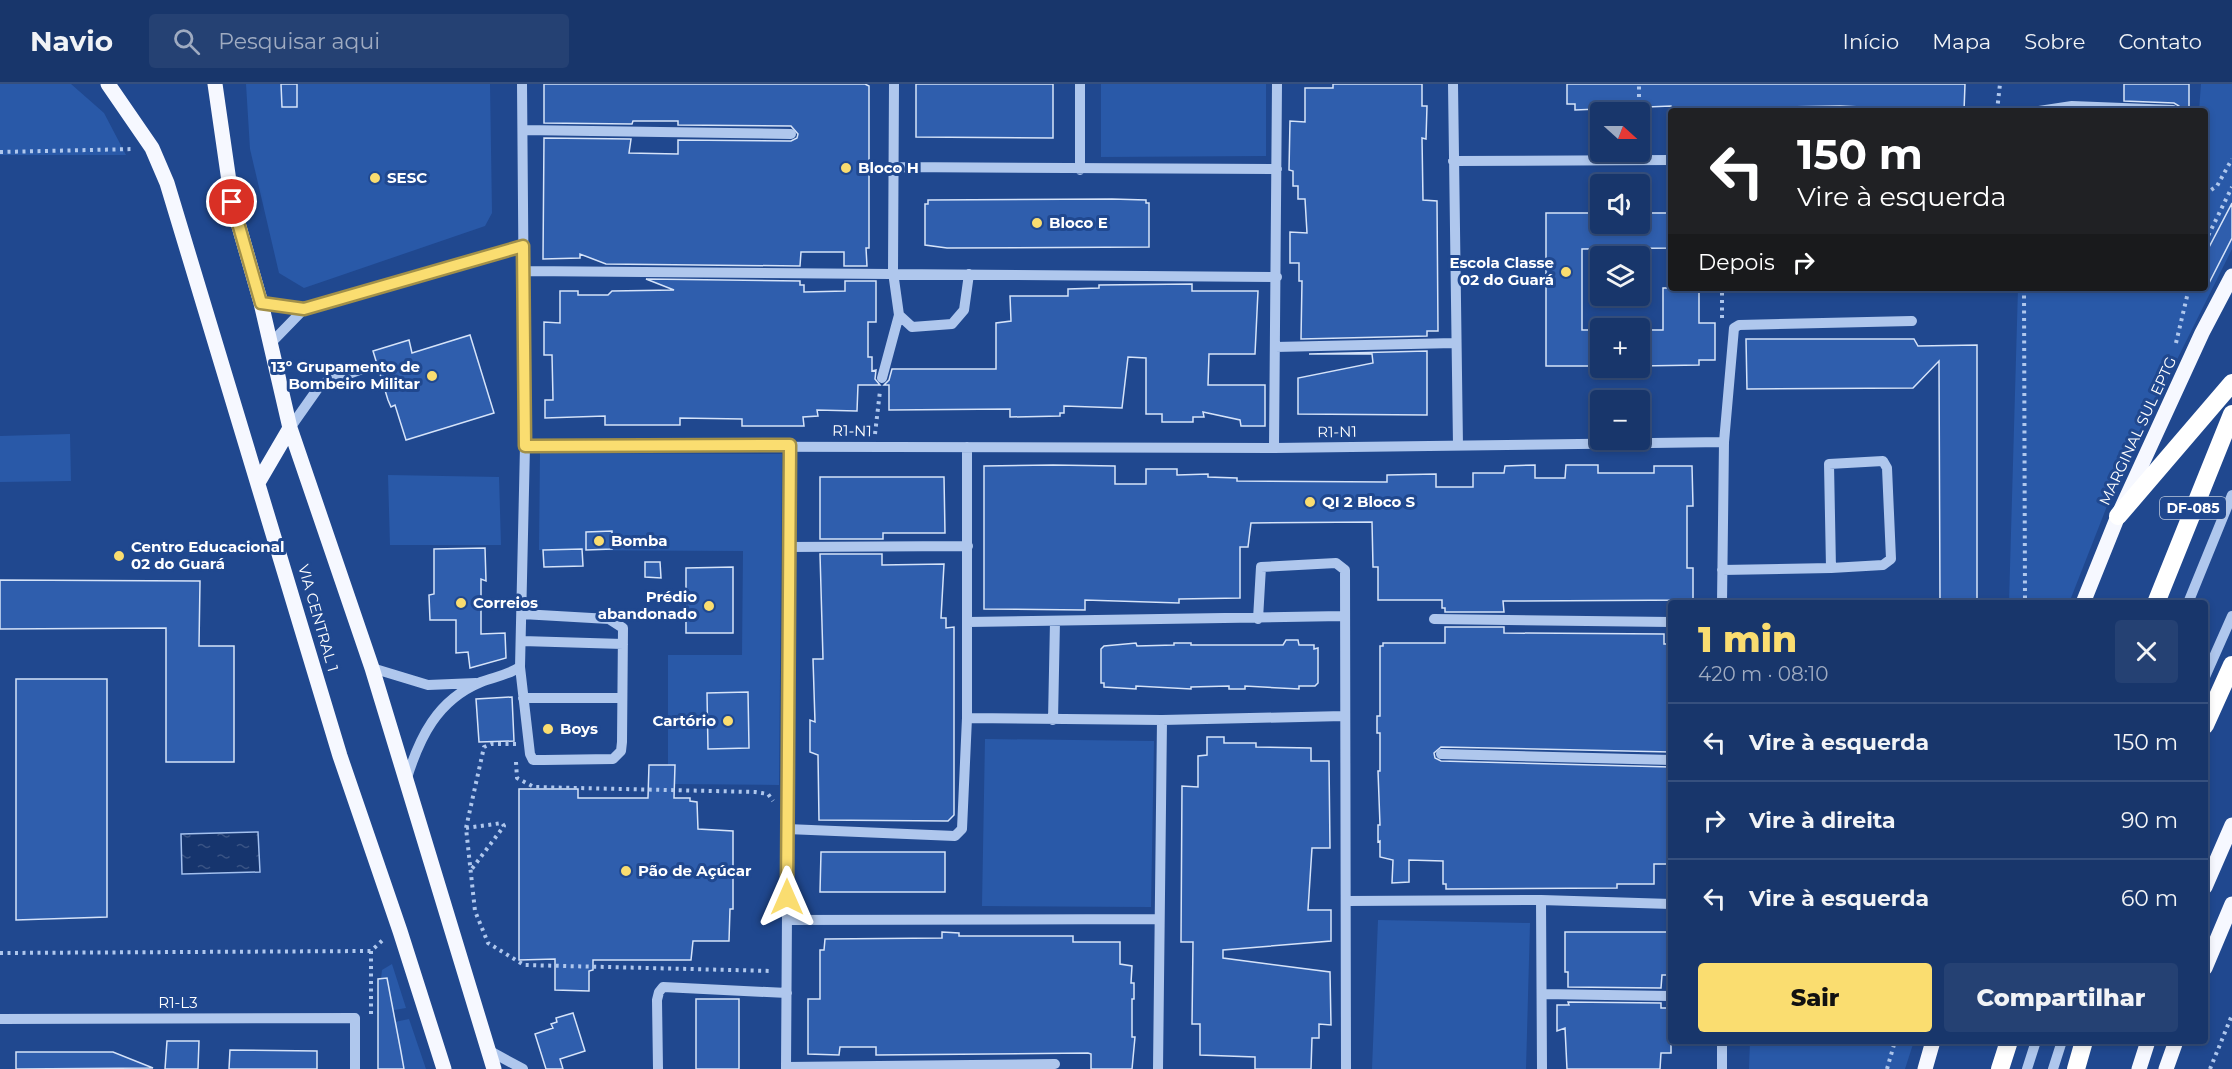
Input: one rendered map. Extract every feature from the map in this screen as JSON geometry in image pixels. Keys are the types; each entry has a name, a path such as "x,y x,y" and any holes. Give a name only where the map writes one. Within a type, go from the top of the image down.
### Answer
{"highway":[{"path":"2118,516 2232,383"},
{"name":"DF-085","path":"2157,600 2232,414"},
{"path":"2208,718 2232,664"},
{"path":"2000,1069 2008,1044"},
{"path":"2076,1069 2083,1044"}],"main road":[{"name":"VIA CENTRAL 1","path":"108,84 152,148 181,224 340,756 444,1069"},
{"path":"215,84 232,202 261,303 290,428 372,668 494,1069"},
{"name":"MARGINAL SUL EPTG","path":"2084,600 2118,516 2202,333 2232,276"},
{"path":"259,481 290,428"},
{"path":"2208,880 2232,825"},
{"path":"2208,961 2232,904"},
{"path":"1925,1069 1932,1044"},
{"path":"2139,1069 2147,1044"},
{"path":"2166,1069 2175,1044"}],"street":[{"path":"522,84 525,446 520,667 530,754 533,760 614,759 621,751 622,742 623,628 609,619 522,614"},
{"path":"882,378 898,315 893,272 894,84"},
{"path":"1080,84 1080,170"},
{"path":"1274,448 1277,84"},
{"path":"1453,84 1458,446"},
{"path":"2059,108 2072,106 2122,108"},
{"path":"523,130 791,134"},
{"path":"1453,161 1668,160"},
{"path":"893,167 1080,170 1277,169"},
{"path":"261,303 304,309 523,246"},
{"path":"524,271 893,272 1277,277"},
{"path":"898,315 912,327 952,324 964,310 969,274"},
{"path":"270,344 304,309"},
{"path":"1722,600 1724,442 1734,328 1739,325 1912,321"},
{"path":"1275,347 1455,344"},
{"path":"290,428 321,384 364,368"},
{"name":"R1-N1","path":"525,446 1274,448 1724,442"},
{"path":"790,445 786,1068 1055,1064"},
{"path":"787,829 955,836 962,829 967,718 967,447"},
{"path":"1722,570 1831,568 1883,566 1891,559 1887,468 1883,461 1828,464 1831,568"},
{"path":"2189,600 2232,495"},
{"path":"788,547 968,546"},
{"path":"1258,619 1261,567 1336,563 1345,570 1343,616 1347,901 1346,1069"},
{"path":"968,622 1343,616"},
{"path":"2208,670 2232,616"},
{"path":"1434,619 1668,622"},
{"path":"1053,720 1055,621"},
{"path":"522,641 623,644"},
{"path":"406,782 430,722 454,697 479,683 520,667"},
{"path":"372,668 428,685 479,683"},
{"path":"523,698 622,698"},
{"path":"967,718 1162,720 1344,716"},
{"path":"1158,1069 1162,720"},
{"path":"1441,754 1668,760"},
{"path":"1347,901 1541,900 1668,904"},
{"path":"1541,900 1542,1069"},
{"path":"787,920 1158,919"},
{"path":"658,1069 657,1000 658,992 663,987 787,993"},
{"path":"1542,994 1668,996"},
{"name":"R1-L3","path":"0,1019 355,1018 355,1069"},
{"path":"1722,1044 1722,1069"},
{"path":"2027,1069 2035,1044"},
{"path":"2053,1069 2061,1044"},
{"path":"488,1050 523,1069"}],"path":[{"path":"1639,84 1639,102"},
{"path":"1997,108 2000,84"},
{"path":"0,152 152,148"},
{"path":"2208,192 2217,186 2232,159"},
{"path":"2208,231 2232,187"},
{"path":"2025,291 2025,600"},
{"path":"2188,294 2191,291"},
{"path":"874,447 875,415 882,378"},
{"path":"787,829 768,794 534,787 517,778 517,744 491,744 484,747 466,828 475,910 488,943 524,966 788,971"},
{"path":"466,828 502,824 504,826 471,871"},
{"path":"0,953 371,951 390,934"},
{"path":"371,951 371,1022"},
{"path":"2210,1069 2232,1016"},
{"path":"1887,1069 1895,1044"}],"shaded area":[{"path":"0,84 71,84 104,113 126,155 0,155"},
{"name":"SESC","path":"246,84 490,84 492,213 485,226 304,288 279,273 250,149"},
{"path":"1101,84 1266,84 1266,156 1101,157"},
{"path":"2201,84 2232,84 2232,249 2118,478 2070,600 2009,600 2018,291 2208,291 2208,108 2199,108"},
{"path":"70,434 71,481 0,482 0,436"},
{"path":"540,453 782,454 779,785 668,784 668,655 742,655 743,551 539,550"},
{"path":"388,475 499,477 501,545 390,545"},
{"path":"985,739 1154,741 1151,907 982,906"},
{"path":"1378,920 1530,923 1526,1069 1372,1069"},
{"path":"392,964 406,1008 377,1013 382,970"},
{"path":"409,1019 426,1069 390,1069 385,1024"},
{"path":"1750,1044 1913,1044 1905,1069 1749,1069"}],"water":[{"path":"258,832 260,872 182,874 181,834"}],"building":[{"path":"281,84 297,84 297,107 282,107"},
{"path":"544,84 865,84 869,86 867,266 844,266 844,252 801,252 800,266 606,264 580,254 580,258 543,259 544,138 631,139 629,153 678,154 678,140 791,141 797,138 798,134 791,126 678,125 678,121 633,121 632,124 544,123"},
{"path":"916,84 1053,84 1053,138 916,137"},
{"path":"1333,84 1422,84 1422,106 1427,106 1426,139 1422,138 1423,200 1437,201 1438,331 1427,331 1427,336 1301,339 1302,281 1299,281 1299,263 1290,263 1290,232 1307,233 1305,199 1298,199 1298,186 1293,186 1293,171 1289,170 1290,121 1305,122 1305,88 1333,88"},
{"path":"1567,84 1965,84 1964,108 1840,106 1672,108 1671,106 1650,107 1650,102 1590,102 1590,109 1575,110 1575,104 1567,104"},
{"path":"2124,84 2189,84 2189,108 2179,108 2174,103 2124,101"},
{"name":"Bloco E","path":"928,200 1146,200 1146,203 1149,203 1149,247 947,248 925,245 925,204 928,204"},
{"path":"2232,203 2232,238 2208,285 2208,249"},
{"path":"1546,213 1590,213 1590,234 1650,234 1650,213 1668,213 1668,248 1590,246 1590,249 1582,249 1582,330 1590,330 1590,366 1546,366"},
{"path":"646,279 800,281 800,285 804,285 804,292 845,291 845,281 876,281 876,322 868,322 868,357 872,357 872,371 876,370 875,379 880,385 858,385 857,411 817,410 818,416 803,417 804,426 742,426 742,419 680,418 680,425 605,425 605,416 545,418 545,400 553,400 552,355 544,355 544,322 560,323 560,291 578,291 578,295 608,295 612,291 674,290"},
{"path":"1192,284 1192,291 1258,291 1255,354 1209,354 1208,385 1265,385 1265,426 1241,426 1240,420 1203,412 1204,417 1193,417 1193,422 1162,422 1162,414 1146,414 1146,358 1128,357 1122,408 1064,406 1064,413 1060,413 1060,416 1010,417 1010,409 889,410 889,385 884,385 889,380 892,369 996,369 996,323 1011,321 1010,296 1068,296 1068,289 1099,288 1099,285"},
{"path":"1663,288 1668,288 1668,291 1699,291 1699,323 1715,323 1715,360 1699,360 1699,365 1650,366 1650,330 1663,330"},
{"name":"13º Grupamento de Bombeiro Militar","path":"470,335 494,413 406,440 395,405 391,407 388,400 373,351 409,340 412,353"},
{"path":"1746,339 1914,339 1918,346 1977,345 1977,600 1940,600 1939,361 1913,388 1747,389"},
{"path":"1427,351 1427,415 1298,414 1298,378 1373,363 1372,354 1309,354"},
{"path":"1535,465 1535,478 1565,478 1566,465 1598,465 1598,473 1654,473 1654,466 1692,466 1693,506 1687,506 1687,568 1693,568 1693,600 1503,601 1504,612 1445,612 1445,608 1442,608 1442,600 1378,600 1378,567 1373,567 1372,522 1251,523 1248,547 1240,547 1240,598 1179,599 1179,603 1085,600 1085,610 984,609 984,466 1115,466 1115,484 1146,484 1146,469 1177,469 1177,475 1208,474 1208,477 1237,478 1237,481 1387,482 1387,475 1436,474 1436,487 1473,487 1473,473 1504,473 1505,466"},
{"path":"820,477 944,477 945,533 883,533 883,539 820,539"},
{"name":"Bomba","path":"612,531 612,549 586,550 586,532"},
{"path":"485,548 486,581 481,579 481,634 505,633 506,658 470,668 468,652 456,653 456,620 430,620 429,595 434,594 434,549"},
{"path":"582,549 583,566 544,567 543,550"},
{"path":"820,554 882,554 882,565 944,564 941,618 946,618 946,628 954,627 954,815 948,821 819,820 818,755 810,752 810,720 815,722 813,659 823,659"},
{"path":"645,562 660,562 661,578 645,577"},
{"name":"Prédio abandonado","path":"733,567 733,633 686,633 686,568"},
{"path":"0,580 200,581 199,646 234,646 234,762 166,762 166,628 0,629"},
{"path":"1445,627 1504,627 1504,633 1664,634 1664,644 1668,644 1668,752 1441,747 1434,753 1435,758 1441,761 1668,767 1668,864 1654,864 1654,884 1617,884 1617,888 1446,889 1446,884 1443,884 1443,861 1409,860 1409,882 1392,883 1393,860 1380,857 1380,841 1378,842 1380,733 1377,733 1377,716 1380,716 1380,646 1383,646 1383,643 1445,643"},
{"path":"1286,640 1298,640 1299,645 1314,645 1314,649 1318,648 1318,683 1315,686 1299,686 1299,689 1245,686 1245,689 1229,689 1229,686 1191,687 1191,689 1136,686 1136,689 1104,687 1104,683 1101,683 1101,649 1104,646 1136,643 1137,646 1174,645 1174,643 1283,645"},
{"path":"16,679 107,679 107,917 16,920"},
{"name":"Cartório","path":"748,692 749,748 708,749 707,693"},
{"path":"512,697 514,741 479,742 476,699"},
{"path":"1207,737 1224,737 1224,743 1256,743 1256,747 1311,748 1311,761 1329,761 1330,848 1312,848 1308,910 1331,910 1331,941 1223,950 1223,958 1330,972 1331,1025 1319,1024 1319,1038 1312,1038 1311,1069 1255,1069 1255,1057 1200,1055 1200,1024 1192,1024 1193,942 1181,942 1182,786 1198,787 1198,756 1207,755"},
{"name":"Pão de Açúcar","path":"649,765 675,765 674,798 690,798 690,801 697,802 698,829 733,831 733,909 730,909 729,941 693,941 691,960 593,960 593,970 589,971 589,991 555,990 555,959 519,960 519,789 578,789 578,798 648,798"},
{"path":"821,852 945,852 945,892 820,892"},
{"path":"942,932 959,933 959,936 1073,936 1073,942 1120,942 1120,964 1132,966 1131,983 1134,983 1132,1037 1135,1037 1132,1069 1091,1069 1091,1054 1088,1053 876,1055 876,1047 840,1047 839,1055 808,1054 808,999 820,999 820,950 824,950 825,939 942,938"},
{"path":"1565,932 1668,932 1668,975 1662,975 1661,988 1568,987 1568,972 1565,972"},
{"path":"387,978 404,1069 378,1069 378,979"},
{"path":"696,999 739,999 739,1069 696,1069"},
{"path":"1568,1002 1661,1003 1661,1008 1668,1008 1668,1044 1671,1044 1671,1053 1661,1053 1660,1069 1567,1069 1565,1028 1557,1031 1557,1005 1569,1005"},
{"path":"573,1013 585,1051 560,1059 563,1069 546,1069 535,1034 553,1028 551,1024 557,1022 556,1018"},
{"path":"167,1041 199,1041 198,1069 165,1069"},
{"path":"230,1050 317,1051 317,1069 229,1069"},
{"path":"16,1052 113,1052 153,1068 16,1069"}],"place":[{"name":"Bloco H","path":"846,168"},
{"name":"SESC","path":"375,178"},
{"name":"Bloco E","path":"1037,223"},
{"name":"Escola Classe 02 do Guará","path":"1566,272"},
{"name":"13º Grupamento de Bombeiro Militar","path":"432,376"},
{"name":"QI 2 Bloco S","path":"1310,502"},
{"name":"Bomba","path":"599,541"},
{"name":"Centro Educacional 02 do Guará","path":"119,556"},
{"name":"Correios","path":"461,603"},
{"name":"Prédio abandonado","path":"709,606"},
{"name":"Cartório","path":"728,721"},
{"name":"Boys","path":"548,729"},
{"name":"Pão de Açúcar","path":"626,871"}],"route":[{"path":"232,202 261,303 304,309 523,246 525,446 790,445 787,897"}]}
